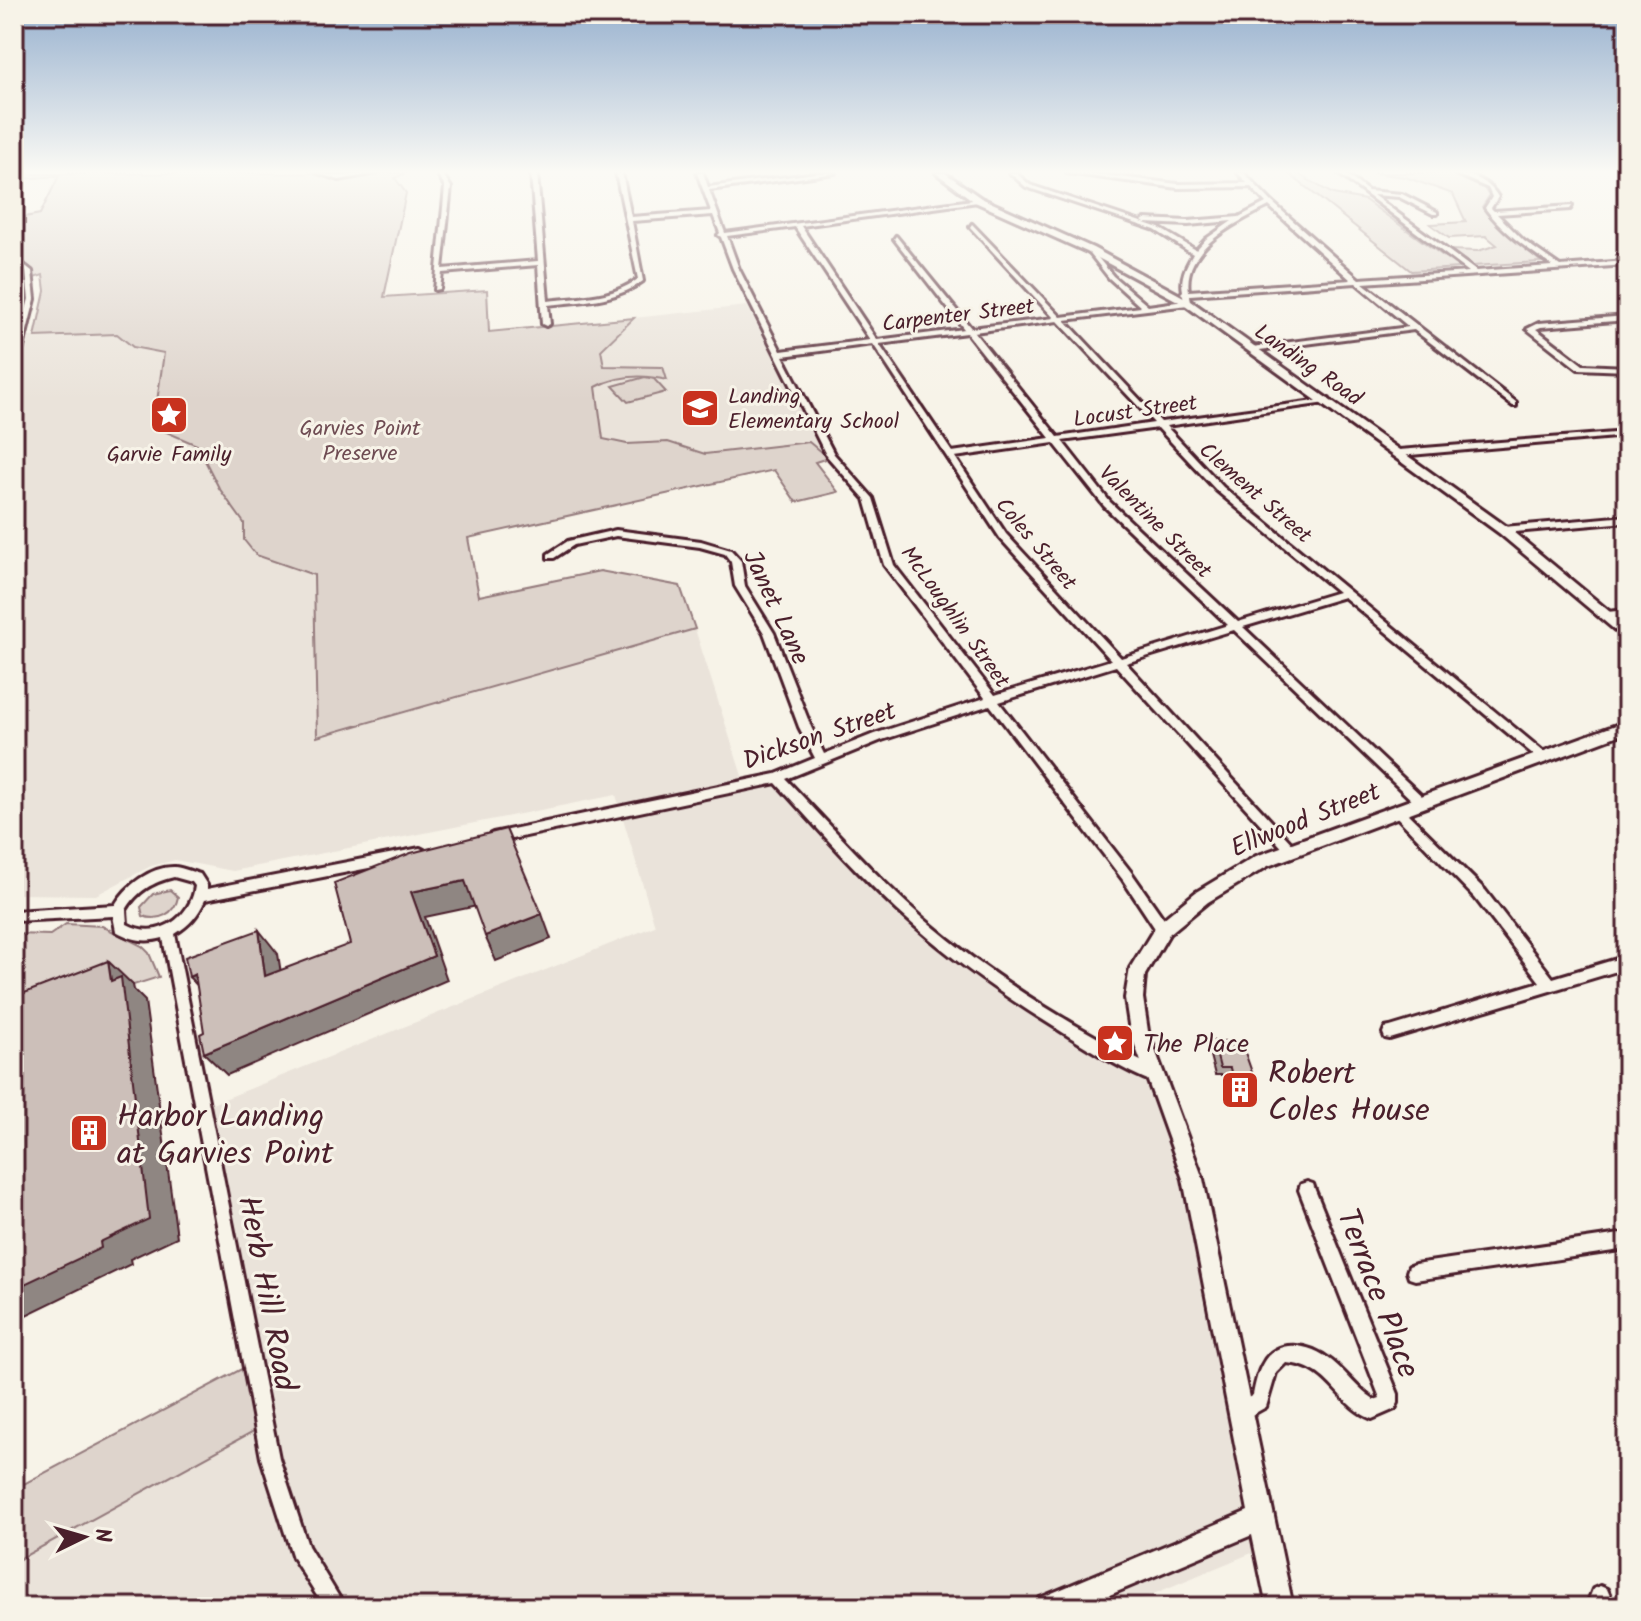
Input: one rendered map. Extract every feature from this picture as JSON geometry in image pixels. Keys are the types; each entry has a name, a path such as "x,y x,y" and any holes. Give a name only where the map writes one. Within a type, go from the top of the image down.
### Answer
{"street":[{"path":"437,289 441,249"},
{"path":"537,249 546,324"},
{"path":"544,303 610,295 637,284 642,275 636,249"},
{"name":"McLoughlin Street","path":"728,249 830,455 869,498 889,565 1127,876 1163,929"},
{"name":"Coles Street","path":"813,249 1003,536 1291,850"},
{"name":"Valentine Street","path":"904,249 1107,504 1421,802"},
{"name":"Clement Street","path":"993,249 1220,489 1544,757"},
{"name":"Landing Road","path":"1087,249 1186,298 1503,530 1627,633"},
{"path":"1189,249 1194,252"},
{"path":"1186,298 1194,252 1198,249"},
{"path":"1320,249 1356,281 1513,404"},
{"path":"1442,249 1473,272"},
{"path":"1532,249 1558,267"},
{"path":"1090,250 1111,277 1146,308"},
{"path":"14,367 33,290 29,271 17,262"},
{"path":"439,271 538,263"},
{"name":"Carpenter Street","path":"779,354 1146,308 1186,298 1356,281 1627,263"},
{"path":"1627,318 1539,325 1531,329 1571,362 1591,370 1627,369"},
{"path":"1252,349 1415,328"},
{"name":"Locust Street","path":"950,455 1326,401"},
{"path":"1399,453 1627,434"},
{"path":"1503,530 1627,519"},
{"name":"Janet Lane","path":"551,556 588,537 623,533 701,544 728,552 736,561 740,586 769,633 822,761"},
{"name":"Dickson Street","path":"473,842 778,778 878,737 1346,593"},
{"path":"1607,615 1627,613"},
{"name":"Ellwood Street","path":"1155,1076 1139,1031 1134,998 1136,974 1163,929 1225,881 1262,861 1627,726"},
{"path":"778,778 860,865 941,940 1046,1013 1155,1076 1193,1179 1280,1607"},
{"path":"1397,810 1480,894 1548,982"},
{"path":"202,895 430,850"},
{"path":"174,872 196,878 202,895 192,914 168,931 153,935 128,933 121,927 119,910 134,889 160,874 174,872"},
{"path":"14,916 119,910"},
{"name":"Herb Hill Road","path":"168,931 270,1458 300,1551 335,1607"},
{"path":"1390,1033 1548,982 1627,962"},
{"name":"Terrace Place","path":"1241,1412 1260,1401 1269,1368 1283,1354 1297,1353 1327,1366 1372,1410 1389,1403 1389,1394 1307,1190"},
{"path":"1415,1272 1627,1241"},
{"path":"1049,1607 1260,1519"}],"shaded area":[{"name":"Landing Elementary School","path":"747,306 828,458 613,506 586,323"},
{"path":"117,334 133,347 165,353 154,422 157,428 197,445 219,488 244,523 244,540 256,555 314,575 317,737 695,629 743,779 772,772 937,942 1151,1081 1188,1178 1259,1550 1122,1607 14,1607 14,1562 262,1426 202,1108 655,926 616,795 233,871 175,860 151,866 96,895 14,894 14,368 22,337"}],"green space":[{"name":"Garvies Point Preserve","path":"14,249 394,249 384,297 487,290 489,332 634,318 601,350 604,366 663,367 667,380 630,377 596,387 603,439 627,444 668,442 705,454 809,442 828,458 815,462 838,492 796,502 774,470 468,538 479,596 600,571 680,586 695,629 317,737 314,575 256,555 244,540 244,523 219,488 197,445 157,428 154,422 164,353 133,347 117,334 35,337 45,291 43,275 28,280 27,319 14,321"},
{"path":"1383,249 1433,249 1460,268 1411,271"},
{"path":"1526,249 1541,262 1472,266 1451,250"},
{"path":"645,377 654,379 666,392 628,402 613,386"},
{"path":"170,890 178,897 170,912 154,918 143,916 141,907 153,894"},
{"path":"66,924 102,926 142,946 149,953 159,977 14,1023 14,934 50,935"},
{"path":"251,1364 263,1426 14,1562 14,1489"}],"building":[{"path":"506,829 542,914 485,936 465,881 411,892 434,956 204,1053 195,974 189,977 185,957 259,930 265,976 350,944 334,883 411,853"},
{"name":"Harbor Landing at Garvies Point","path":"108,961 111,981 121,977 149,1219 100,1242 101,1248 14,1289 14,997"},
{"path":"1213,1041 1241,1041 1261,1098 1238,1097 1230,1068 1220,1068"}],"place":[{"name":"Landing Elementary School","path":"700,408"},
{"name":"Garvie Family","path":"169,415"},
{"name":"The Place","path":"1115,1043"},
{"name":"Robert Coles House","path":"1240,1090"},
{"name":"Harbor Landing at Garvies Point","path":"89,1133"}]}
